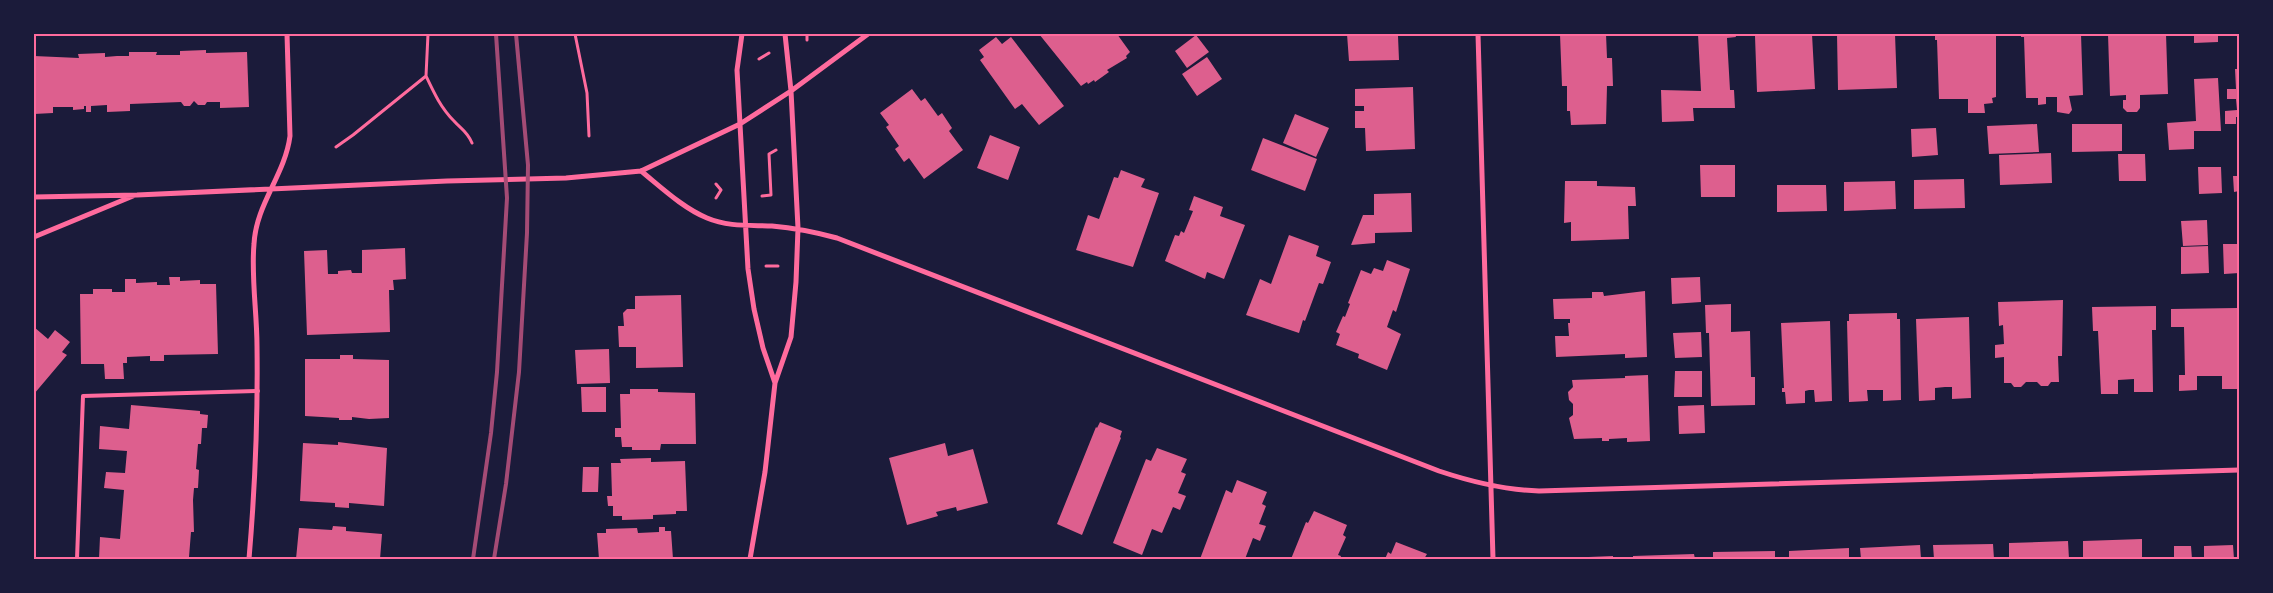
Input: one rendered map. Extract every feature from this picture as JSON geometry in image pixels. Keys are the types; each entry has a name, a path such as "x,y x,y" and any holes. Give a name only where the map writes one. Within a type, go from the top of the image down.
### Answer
{"street":[{"path":"249,559 258,391 254,244 257,224 288,152 290,136 286,34"},
{"path":"742,34 737,70 746,226 754,309 763,348 775,383"},
{"path":"750,559 765,472 775,383 791,337 796,282 798,228 785,34"},
{"path":"34,197 137,195 447,180 566,178 641,171 740,124 790,91 868,34"},
{"path":"1478,34 1493,559"},
{"path":"641,171 686,207 708,218 746,226 798,228 837,238 1439,471 1514,491 2239,470"},
{"path":"34,237 137,195"}],"lane":[{"path":"76,559 84,396 258,391"}],"path":[{"path":"428,34 426,76 444,109 467,132 472,142"},
{"path":"575,34 587,93 589,136"},
{"path":"806,34 806,40"},
{"path":"758,59 772,52"},
{"path":"336,146 353,135 426,76"},
{"path":"761,196 771,195 769,154 779,149"},
{"path":"716,184 721,190 716,198"},
{"path":"766,266 780,266"}],"building":[{"path":"1039,34 1117,34 1130,52 1126,56 1127,58 1107,70 1109,72 1095,82 1094,80 1088,84 1087,82 1081,86"},
{"path":"1347,34 1402,34 1402,36 1398,36 1399,60 1349,61"},
{"path":"1560,34 1606,34 1607,58 1612,58 1613,86 1607,86 1606,124 1571,125 1570,111 1567,111 1567,86 1562,86"},
{"path":"1698,34 1735,34 1736,37 1727,38 1730,90 1734,90 1735,108 1693,108 1694,121 1662,122 1661,90 1701,91"},
{"path":"1749,34 1812,34 1815,89 1757,92 1755,36 1749,36"},
{"path":"1837,34 1895,34 1897,88 1838,90"},
{"path":"1935,34 1996,34 1996,97 1992,98 1993,103 1984,104 1985,113 1968,113 1968,99 1939,99 1937,40 1935,40"},
{"path":"2021,34 2081,34 2083,95 2069,96 2072,110 2069,114 2057,112 2057,97 2046,97 2046,104 2038,105 2038,98 2026,98 2024,37 2021,37"},
{"path":"2108,34 2166,34 2168,94 2140,95 2140,108 2137,112 2127,112 2123,108 2123,100 2126,100 2126,95 2110,96"},
{"path":"2194,34 2218,34 2218,42 2194,43"},
{"path":"1196,35 1209,52 1187,68 1175,51"},
{"path":"996,37 1002,44 1011,37 1064,106 1039,125 1022,104 1015,109 980,60 984,57 979,50"},
{"path":"206,50 206,53 247,52 249,107 220,108 220,102 207,102 205,105 198,105 194,101 190,106 184,106 181,102 130,104 130,111 107,112 107,105 91,106 91,112 86,112 86,106 84,106 84,109 73,110 73,107 53,107 53,113 34,114 34,56 79,58 78,54 105,53 105,57 129,56 129,52 157,52 156,55 180,55 180,51"},
{"path":"1207,57 1222,79 1197,96 1182,74"},
{"path":"2235,69 2239,69 2239,123 2236,117 2236,124 2225,124 2225,111 2237,110 2236,99 2227,99 2227,89 2236,89"},
{"path":"2218,78 2221,131 2194,131 2194,149 2169,150 2167,123 2196,121 2194,79"},
{"path":"1413,87 1415,149 1366,151 1365,128 1355,128 1355,111 1364,111 1364,106 1355,106 1355,89"},
{"path":"912,89 921,101 925,98 938,116 942,113 952,128 949,131 963,150 924,179 909,158 904,162 895,149 899,146 886,127 889,125 880,113"},
{"path":"1295,114 1329,128 1316,157 1283,143"},
{"path":"2037,124 2039,152 1989,154 1987,126"},
{"path":"2072,124 2122,124 2122,151 2072,152"},
{"path":"1936,128 1938,155 1912,157 1911,129"},
{"path":"990,135 1020,147 1008,180 977,168"},
{"path":"1263,138 1317,159 1305,191 1251,170"},
{"path":"2051,153 2052,183 2000,185 1999,155"},
{"path":"2118,154 2145,154 2146,181 2119,181"},
{"path":"1700,165 1735,165 1735,197 1701,197"},
{"path":"2198,167 2221,167 2222,193 2199,194"},
{"path":"1121,170 1145,179 1141,187 1159,193 1133,267 1076,250 1088,215 1099,219 1114,177 1118,178"},
{"path":"2233,176 2239,176 2239,191 2234,192"},
{"path":"1964,179 1965,208 1914,209 1914,180"},
{"path":"1565,181 1597,181 1597,186 1635,187 1636,206 1628,206 1629,239 1571,241 1571,222 1564,223"},
{"path":"1895,181 1896,209 1844,211 1844,182"},
{"path":"1777,185 1826,185 1827,211 1777,212"},
{"path":"1411,193 1412,232 1375,233 1375,243 1351,245 1363,215 1374,215 1374,194"},
{"path":"1194,196 1223,207 1220,216 1245,225 1224,279 1207,272 1205,279 1165,261 1175,235 1179,236 1181,231 1184,233 1193,211 1189,210"},
{"path":"2207,220 2208,245 2183,246 2181,221"},
{"path":"1289,235 1319,246 1316,256 1331,262 1323,284 1319,283 1299,333 1246,315 1260,279 1271,284"},
{"path":"2223,244 2239,244 2239,273 2224,274"},
{"path":"2208,246 2209,273 2181,274 2181,247"},
{"path":"405,248 406,279 393,280 394,290 389,290 390,332 307,335 304,251 327,250 328,274 338,274 338,271 351,270 352,273 362,273 362,250"},
{"path":"1387,260 1410,269 1396,312 1393,310 1387,327 1401,334 1387,370 1358,358 1359,354 1336,345 1340,334 1336,332 1343,316 1345,317 1350,304 1348,303 1361,270 1371,274 1374,268 1383,271"},
{"path":"169,277 180,277 180,281 200,280 200,284 216,284 218,354 164,355 164,361 150,361 150,356 127,357 127,363 123,363 124,379 105,379 104,364 81,364 80,294 93,294 93,289 112,289 112,292 125,292 125,279 136,279 136,283 157,282 157,285 170,285"},
{"path":"1700,277 1701,302 1672,304 1671,278"},
{"path":"1645,291 1647,357 1625,358 1625,354 1556,357 1555,336 1569,336 1568,323 1570,323 1570,319 1554,319 1553,299 1592,298 1592,292 1603,292 1604,296"},
{"path":"681,295 683,367 636,368 636,347 619,347 618,326 624,326 623,313 627,309 635,309 635,296"},
{"path":"2063,300 2062,356 2058,356 2059,382 2051,382 2048,386 2041,386 2037,382 2026,382 2021,387 2014,387 2011,383 2004,383 2004,357 1995,358 1995,345 2004,344 2003,325 1999,326 1998,302"},
{"path":"1731,304 1731,332 1750,331 1751,377 1755,377 1755,405 1711,406 1709,333 1706,333 1705,305"},
{"path":"2156,306 2156,330 2152,330 2153,392 2134,392 2134,379 2118,380 2118,394 2101,394 2098,331 2093,331 2092,307"},
{"path":"2237,308 2239,389 2222,389 2222,376 2197,376 2197,390 2179,391 2179,375 2185,375 2184,327 2171,327 2171,309"},
{"path":"1897,313 1897,319 1900,319 1901,400 1883,401 1883,390 1867,390 1868,401 1849,402 1847,321 1849,321 1849,314"},
{"path":"1969,317 1971,398 1952,399 1952,387 1945,387 1935,388 1935,400 1919,401 1916,319"},
{"path":"1830,321 1832,401 1815,402 1814,390 1809,390 1805,391 1805,403 1786,404 1785,392 1782,392 1782,388 1784,388 1781,323"},
{"path":"34,327 48,339 55,330 70,342 62,352 67,355 34,394"},
{"path":"1701,332 1702,357 1675,358 1673,333"},
{"path":"609,349 610,383 577,384 575,350"},
{"path":"340,355 353,355 353,359 389,360 389,418 369,419 352,417 352,420 339,420 339,418 305,416 305,359 340,359"},
{"path":"1675,371 1702,371 1702,397 1674,397"},
{"path":"1648,375 1650,441 1627,442 1627,438 1609,439 1609,441 1602,441 1602,438 1574,439 1569,418 1573,415 1573,404 1569,400 1568,392 1573,387 1572,380"},
{"path":"581,387 606,387 606,412 582,412"},
{"path":"630,389 658,389 658,392 695,393 696,444 661,444 660,450 632,450 632,447 622,447 621,437 615,437 615,428 621,428 620,394 630,394"},
{"path":"131,405 200,411 200,414 208,415 207,428 202,428 201,444 198,444 196,469 199,470 198,488 194,488 194,532 191,532 189,557 191,559 99,559 100,537 120,539 124,490 104,488 106,472 125,473 127,451 99,449 100,426 129,429"},
{"path":"1704,405 1705,433 1679,434 1678,406"},
{"path":"1100,422 1122,431 1121,438 1082,535 1057,524 1096,427"},
{"path":"338,442 387,448 384,506 349,503 349,508 335,507 335,503 300,501 303,443 338,445"},
{"path":"945,443 948,456 973,449 988,503 957,511 956,507 936,512 938,516 907,525 889,458"},
{"path":"1157,448 1187,459 1181,472 1186,474 1178,493 1186,496 1180,510 1173,507 1162,533 1152,529 1142,555 1113,543 1146,459 1151,461"},
{"path":"651,458 651,462 685,461 687,511 676,511 676,514 653,515 653,519 622,520 622,516 613,516 613,506 608,506 607,496 612,496 611,463 621,463 620,459"},
{"path":"583,467 599,467 598,492 582,492"},
{"path":"1237,480 1267,492 1262,504 1266,506 1259,524 1266,526 1260,541 1253,538 1245,559 1200,559 1226,490 1232,493"},
{"path":"1314,511 1347,525 1343,535 1346,537 1338,555 1341,556 1340,559 1291,559 1306,522 1308,523"},
{"path":"333,526 346,527 346,531 382,534 380,559 296,559 299,528 332,530"},
{"path":"659,527 665,527 665,531 671,531 673,559 599,559 597,533 606,533 606,529 637,528 638,533 659,532"},
{"path":"2142,539 2142,559 2083,559 2083,541"},
{"path":"2068,541 2069,559 2009,559 2009,543"},
{"path":"1396,542 1427,554 1424,559 1385,559 1388,552 1391,554"},
{"path":"1993,544 1994,559 1934,559 1933,545"},
{"path":"1920,545 1921,559 1861,559 1860,548"},
{"path":"2233,545 2234,559 2204,559 2204,546"},
{"path":"2174,546 2191,546 2192,559 2174,559"},
{"path":"1849,548 1849,559 1789,559 1789,551"},
{"path":"1775,551 1775,559 1713,559 1713,552"},
{"path":"1694,554 1695,559 1633,559 1633,556"},
{"path":"1613,556 1613,559 1564,559 1564,558"}],"railway":[{"path":"473,559 491,433 497,372 507,198 496,34"},
{"path":"494,559 506,484 519,372 527,233 528,165 516,34"}]}
